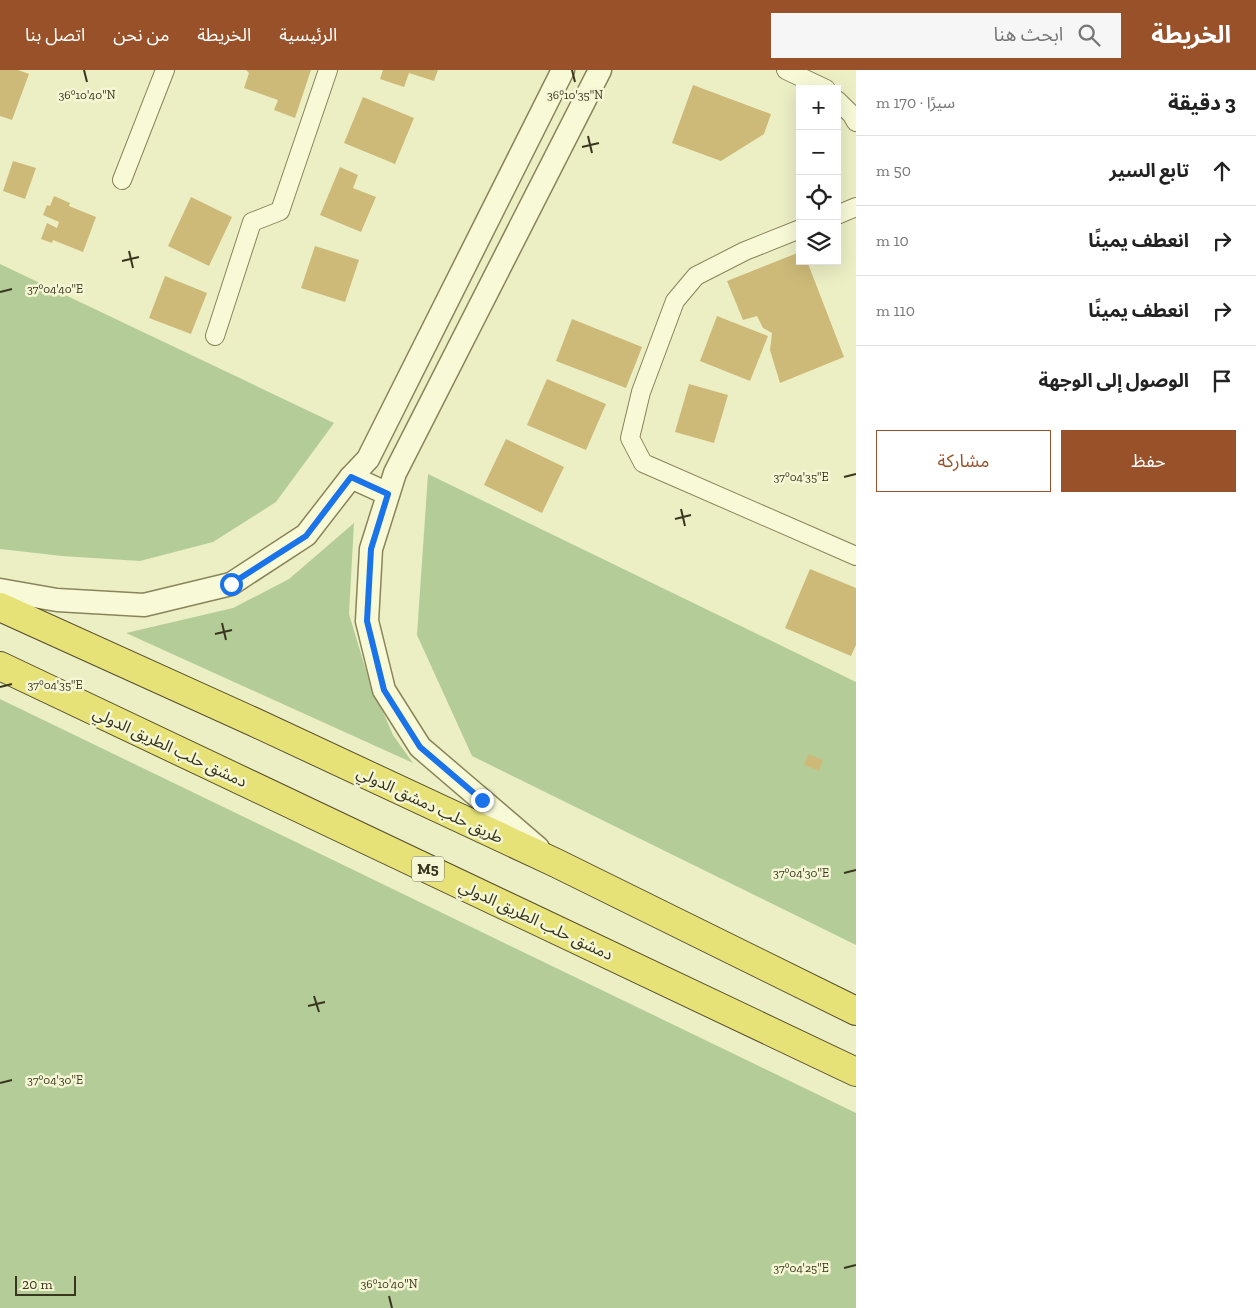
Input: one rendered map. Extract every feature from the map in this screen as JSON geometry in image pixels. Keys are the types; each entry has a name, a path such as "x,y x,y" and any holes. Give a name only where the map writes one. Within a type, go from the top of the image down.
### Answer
{"highway":[{"name":"طريق حلب دمشق الدولي","path":"0,608 254,722 556,863 856,1011"},
{"name":"دمشق حلب الطريق الدولي","path":"0,666 856,1072"}],"street":[{"path":"122,180 165,70"},
{"path":"215,336 252,222 280,211 328,70"},
{"path":"0,590 57,600 144,605 231,584 306,536 351,477 368,459 563,70"},
{"path":"556,863 420,747 384,690 367,621 371,549 395,474 600,70"},
{"path":"795,72 819,85"},
{"path":"841,104 856,122"},
{"path":"841,213 856,207"},
{"path":"796,231 746,251 696,276 676,301 641,392 630,438 643,464 856,556"},
{"path":"351,477 388,494"}],"green space":[{"path":"0,264 334,423 276,502 213,542 140,561 62,556 0,549"},
{"path":"428,474 856,682 856,945 472,756 417,635"},
{"path":"354,523 349,614 368,677 393,735 413,763 126,633 233,608 289,579"},
{"path":"0,699 856,1113 856,1308 0,1308"}],"building":[{"path":"0,70 18,70 29,74 12,120 0,116"},
{"path":"246,70 311,70 295,118 274,110 278,100 244,88 249,73"},
{"path":"383,70 438,70 434,81 409,73 404,87 380,79"},
{"path":"693,85 771,114 764,134 721,161 672,143"},
{"path":"363,97 414,118 395,164 344,143"},
{"path":"13,161 36,168 25,199 3,191"},
{"path":"340,167 358,175 353,188 376,197 361,232 320,215"},
{"path":"54,196 70,203 69,206 96,217 83,252 53,240 52,243 41,239 47,223 57,228 59,222 43,215 47,205 50,206"},
{"path":"191,197 232,217 209,266 168,246"},
{"path":"315,246 359,260 345,302 301,288"},
{"path":"796,254 796,265 809,265 844,357 780,383 770,350 772,333 763,328 757,316 743,320 727,281"},
{"path":"165,276 207,293 191,334 149,318"},
{"path":"717,316 768,336 750,381 700,361"},
{"path":"572,319 642,347 626,388 556,361"},
{"path":"547,379 606,404 586,450 527,425"},
{"path":"689,384 728,395 714,443 675,432"},
{"path":"506,439 564,467 542,513 484,485"},
{"path":"810,569 856,588 856,645 851,656 785,628"},
{"path":"808,754 823,760 819,771 804,765"}],"route":[{"path":"231,584 306,536 351,477 388,494 371,549 367,621 384,690 420,747 482,800"}]}
